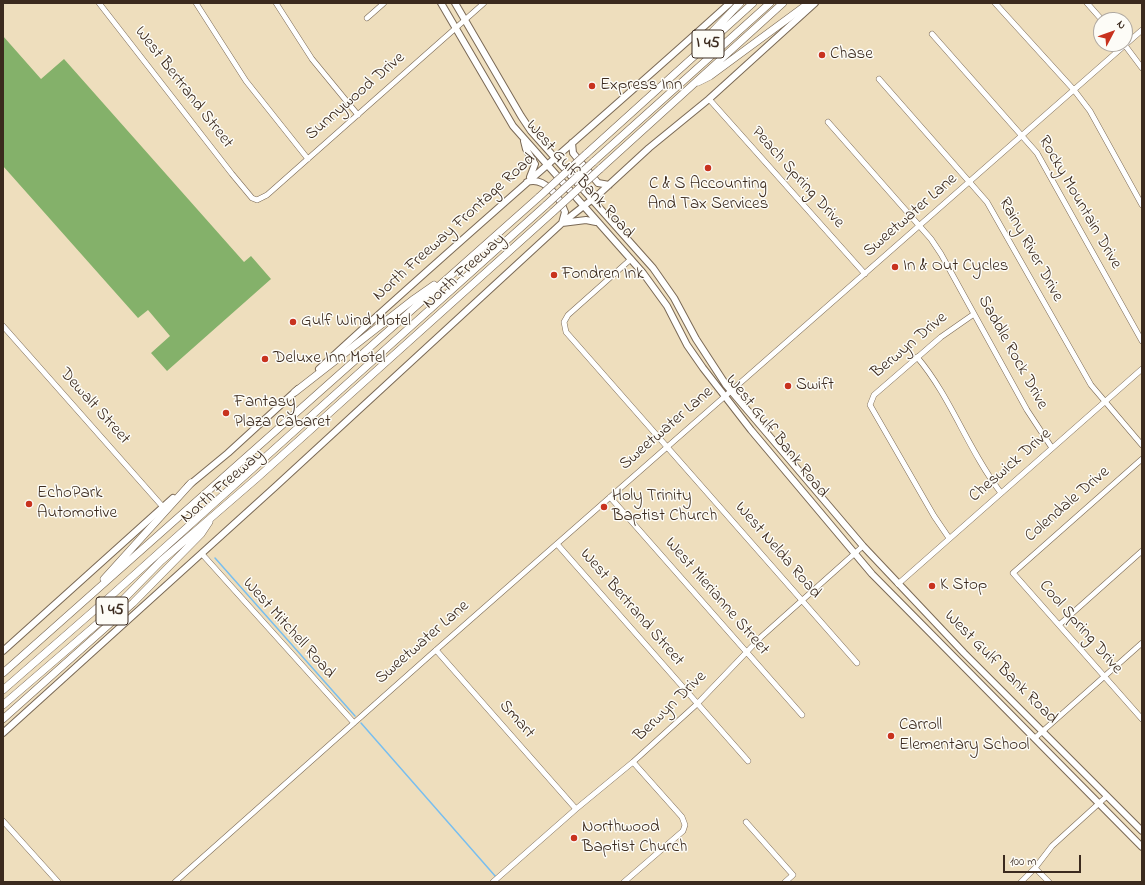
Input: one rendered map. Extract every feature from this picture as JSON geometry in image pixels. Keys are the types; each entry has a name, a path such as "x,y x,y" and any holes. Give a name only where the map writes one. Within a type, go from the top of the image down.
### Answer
{"highway":[{"path":"662,85 740,3"},
{"name":"North Freeway","path":"3,673 79,607 374,342 463,266 753,3"},
{"name":"North Freeway","path":"3,690 125,583 770,3"},
{"name":"North Freeway","path":"3,705 111,612 161,561 553,212 692,84 783,3"},
{"path":"692,84 710,76 809,3"},
{"path":"295,392 414,299 463,266"},
{"path":"79,607 191,483"},
{"path":"3,720 161,576 201,534 217,512"}],"main road":[{"name":"West Gulf Bank Road","path":"441,3 497,102 524,140 631,259 656,290 688,345 725,397 854,554 897,600 1142,847"},
{"name":"West Gulf Bank Road","path":"455,3 508,95 531,131 610,218 662,280 704,352 732,392 863,546 898,584 964,653 1142,831"},
{"name":"North Freeway Frontage Road","path":"3,651 191,483 228,453 404,290 641,83 730,3"},
{"path":"3,733 202,554 562,223 593,199 708,99 815,3"},
{"path":"497,102 508,95"},
{"path":"524,140 526,149 535,164 534,171 526,183"},
{"path":"572,143 573,153 598,183 609,184"},
{"path":"526,183 538,181 552,191 565,212 562,223"},
{"path":"562,223 586,220 599,224 610,218"}],"street":[{"name":"West Bertrand Street","path":"99,3 246,190"},
{"path":"196,3 246,81 308,159"},
{"path":"276,3 312,59 358,115"},
{"path":"367,18 384,3"},
{"name":"Sunnywood Drive","path":"246,190 252,198 257,200 263,198 484,3"},
{"path":"995,3 1074,90 1090,111 1142,205"},
{"path":"1087,3 1095,12"},
{"name":"Sweetwater Lane","path":"1133,38 1142,30"},
{"name":"Rocky Mountain Drive","path":"932,34 1023,136 1043,164 1142,341"},
{"name":"Sweetwater Lane","path":"175,882 436,650 732,392 1116,52"},
{"path":"1129,52 1142,68"},
{"name":"Rainy River Drive","path":"879,79 971,181 994,212 1083,373 1104,402 1142,445"},
{"name":"Peach Spring Drive","path":"708,99 865,274"},
{"name":"Saddle Rock Drive","path":"828,122 920,226 941,254 1027,410 1052,448"},
{"name":"West Nelda Road","path":"631,259 573,310 564,322 566,332 857,663"},
{"name":"Berwyn Drive","path":"949,538 934,516 870,405 874,395 917,357 954,326 974,314"},
{"name":"Dewalt Street","path":"3,326 164,507"},
{"path":"917,357 934,379 979,461 1001,492"},
{"name":"Cheswick Drive","path":"898,584 1142,369"},
{"name":"Colendale Drive","path":"1013,573 1142,459"},
{"name":"West Mierianne Street","path":"610,497 802,715"},
{"name":"West Bertrand Street","path":"557,544 748,761"},
{"name":"Berwyn Drive","path":"493,882 698,704 746,652 863,546"},
{"path":"1059,625 1142,551"},
{"name":"West Mitchell Road","path":"202,554 354,723"},
{"name":"Cool Spring Drive","path":"1013,573 1142,720"},
{"path":"1035,738 1042,730 1142,643"},
{"name":"Smart","path":"436,650 576,809"},
{"path":"624,882 683,830 685,825 682,817 633,762"},
{"path":"1021,882 1035,868 1052,846 1107,796"},
{"path":"3,821 58,882"},
{"path":"746,822 793,875 785,882"},
{"path":"1035,868 1049,882"}],"green space":[{"path":"3,36 41,79 64,59 244,262 251,256 271,279 167,371 151,353 170,336 148,310 138,318 3,166"}],"waterway":[{"path":"215,558 355,716"},
{"path":"361,723 496,877"}],"place":[{"name":"Chase","path":"822,55"},
{"name":"Express Inn","path":"592,86"},
{"name":"C & S Accounting And Tax Services","path":"708,168"},
{"name":"In & Out Cycles","path":"895,267"},
{"name":"Fondren Ink","path":"554,275"},
{"name":"Gulf Wind Motel","path":"293,322"},
{"name":"Deluxe Inn Motel","path":"265,359"},
{"name":"Swift","path":"788,386"},
{"name":"Fantasy Plaza Cabaret","path":"226,413"},
{"name":"EchoPark Automotive","path":"29,504"},
{"name":"Holy Trinity Baptist Church","path":"604,507"},
{"name":"K Stop","path":"932,586"},
{"name":"Carroll Elementary School","path":"891,736"},
{"name":"Northwood Baptist Church","path":"574,838"}]}
